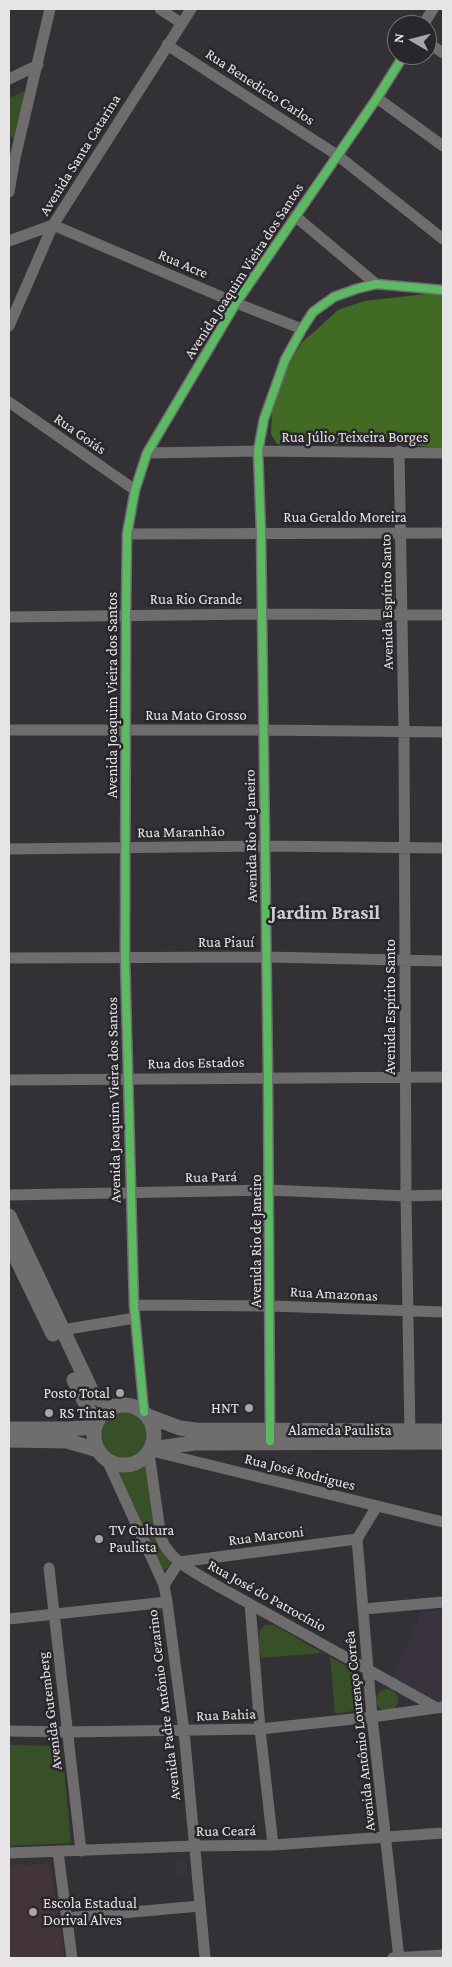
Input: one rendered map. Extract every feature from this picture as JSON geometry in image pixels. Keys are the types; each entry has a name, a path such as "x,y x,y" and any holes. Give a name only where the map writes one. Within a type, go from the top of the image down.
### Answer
{"main road":[{"path":"9,1216 92,1392 96,1397 112,1407"},
{"path":"9,1243 96,1426"},
{"path":"9,1440 67,1442 102,1455 115,1464 125,1466 142,1460 150,1451 155,1432 146,1414 129,1405 112,1407 105,1412 96,1426 94,1435 102,1455"},
{"name":"Alameda Paulista","path":"146,1414 180,1428 270,1436 410,1436 443,1431"},
{"path":"9,1429 68,1429 96,1426"},
{"name":"Alameda Paulista","path":"150,1451 194,1443 270,1436"},
{"name":"Alameda Paulista","path":"410,1436 443,1442"}],"street":[{"path":"160,9 181,24"},
{"name":"Avenida Santa Catarina","path":"9,326 53,225 191,9"},
{"path":"9,192 49,10"},
{"name":"Rua Benedicto Carlos","path":"167,45 336,155 443,239"},
{"path":"9,79 38,65"},
{"name":"Avenida Joaquim Vieira dos Santos","path":"146,1414 134,1305 125,957 127,534 135,490 147,453 236,303 398,65"},
{"path":"377,98 443,146"},
{"path":"9,143 15,158"},
{"path":"295,216 376,284 443,290"},
{"path":"9,242 53,225"},
{"name":"Rua Acre","path":"53,225 236,303 302,328"},
{"name":"Avenida Rio de Janeiro","path":"270,1436 267,957 261,532 258,450 264,419 285,360 313,312 334,297 376,284"},
{"name":"Rua Goiás","path":"9,402 135,490"},
{"name":"Rua Júlio Teixeira Borges","path":"147,453 258,450 443,453"},
{"name":"Avenida Espírito Santo","path":"399,451 404,732 406,1196 410,1436"},
{"name":"Rua Geraldo Moreira","path":"127,534 261,532 443,533"},
{"name":"Rua Rio Grande","path":"9,617 262,614 443,615"},
{"name":"Rua Mato Grosso","path":"9,730 443,732"},
{"name":"Rua Maranhão","path":"9,849 265,846 443,848"},
{"name":"Rua Piauí","path":"9,958 267,957 443,961"},
{"name":"Rua dos Estados","path":"9,1080 443,1077"},
{"name":"Rua Pará","path":"9,1195 269,1190 406,1196 443,1195"},
{"name":"Rua Amazonas","path":"134,1305 270,1306 443,1312"},
{"path":"62,1330 135,1318"},
{"name":"Rua José Rodrigues","path":"150,1451 443,1522"},
{"name":"Rua José do Patrocínio","path":"150,1451 161,1538 168,1550 179,1562 368,1670 441,1708"},
{"name":"Avenida Padre Antônio Cezarino","path":"102,1455 164,1585 168,1602 184,1731 205,1958"},
{"path":"357,1539 377,1506"},
{"name":"Rua Marconi","path":"179,1562 357,1539"},
{"name":"Avenida Antônio Lourenço Corrêa","path":"357,1539 372,1717 399,1958"},
{"path":"164,1585 179,1562"},
{"name":"Avenida Gutemberg","path":"48,1568 81,1851"},
{"path":"9,1619 168,1602"},
{"path":"364,1609 443,1602"},
{"path":"250,1604 260,1729 274,1846"},
{"name":"Rua Bahia","path":"9,1731 260,1729 441,1708"},
{"name":"Rua Ceará","path":"9,1853 194,1846 274,1846 443,1833"},
{"path":"58,1852 72,1958"},
{"path":"66,1918 200,1906"},
{"path":"393,1958 443,1955"}],"shaded area":[{"path":"443,1610 443,1701 437,1701 392,1677 421,1612"},
{"path":"176,1860 187,1862 188,1874 177,1875"},
{"name":"Escola Estadual Dorival Alves","path":"50,1864 65,1958 9,1958 9,1865"}],"green space":[{"path":"27,91 14,139 9,133 9,98"},
{"path":"443,292 443,448 398,444 277,444 271,434 272,409 288,365 303,341 338,310 364,301"},
{"path":"125,1412 138,1416 144,1422 148,1435 144,1448 138,1454 125,1458 112,1454 106,1448 102,1435 106,1422 112,1416"},
{"path":"148,1463 171,1561 169,1567 163,1571 117,1471 134,1470"},
{"path":"274,1625 323,1653 261,1658 259,1635 262,1627"},
{"path":"330,1657 353,1669 360,1677 364,1702 358,1710 335,1714"},
{"path":"387,1689 395,1692 398,1700 395,1708 387,1711 379,1708 376,1700 379,1692"},
{"path":"9,1745 62,1746 71,1843 9,1846"}],"cycle path":[{"path":"144,1412 134,1305 125,957 127,534 135,490 147,453 236,303 398,65"},
{"path":"270,1441 268,1077 261,532 258,451 264,419 285,360 313,312 334,297 376,284 443,290"}],"place":[{"name":"Posto Total","path":"120,1393"},
{"name":"HNT","path":"249,1408"},
{"name":"RS Tintas","path":"49,1413"},
{"name":"TV Cultura Paulista","path":"99,1539"},
{"name":"Escola Estadual Dorival Alves","path":"33,1912"}],"district":[{"name":"Jardim Brasil","path":"325,913"}]}
